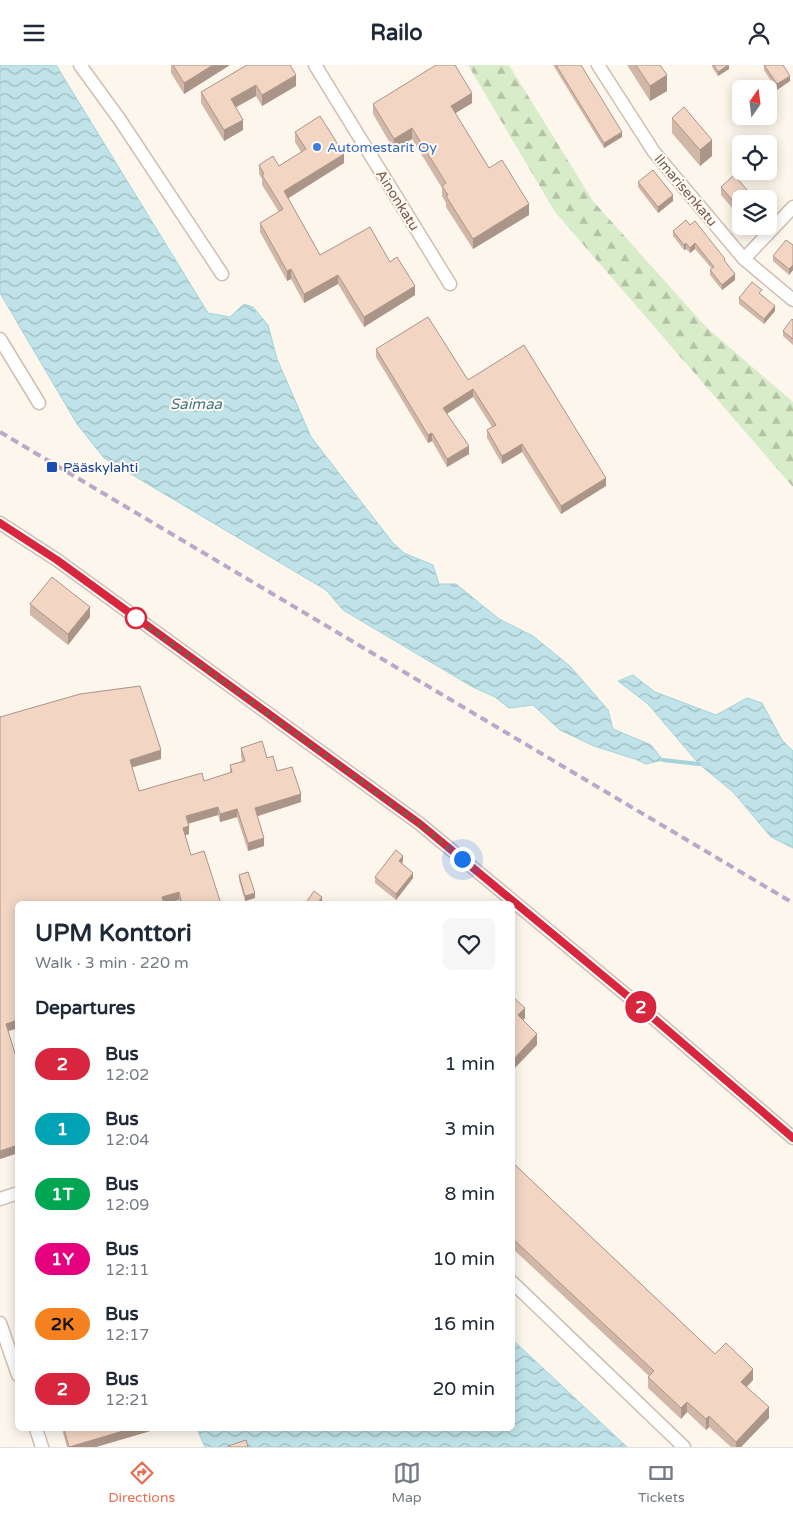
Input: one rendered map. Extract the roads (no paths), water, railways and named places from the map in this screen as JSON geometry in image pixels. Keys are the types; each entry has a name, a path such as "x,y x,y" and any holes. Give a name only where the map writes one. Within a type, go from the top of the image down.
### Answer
{"street":[{"path":"80,65 120,120 222,274"},
{"name":"Ainonkatu","path":"315,65 450,284"},
{"name":"Ilmarisenkatu","path":"598,65 654,152 744,259 793,300"},
{"path":"744,259 793,207"},
{"path":"0,339 39,403"},
{"path":"0,523 65,565 420,824 506,901"},
{"path":"517,911 725,1079 793,1138"},
{"path":"0,1199 15,1194"},
{"path":"515,1285 684,1447"},
{"path":"0,1323 15,1366"},
{"path":"37,1431 42,1447"}],"water":[{"name":"Saimaa","path":"0,65 56,65 208,313 230,317 244,304 253,307 268,325 277,359 311,437 393,543 404,553 433,565 439,584 456,584 499,619 533,636 571,667 608,710 613,729 651,745 663,760 646,764 594,746 560,730 533,705 509,708 495,697 471,686 343,610 326,590 104,458 77,424 0,293"},
{"path":"633,675 655,692 716,715 747,698 762,703 782,740 793,751 793,848 771,837 733,792 699,764 648,704 618,681"},
{"path":"515,1342 627,1447 205,1447 198,1431 515,1431"}],"waterway":[{"path":"663,760 699,764"}],"railway":[{"path":"0,432 793,903"}],"place":[{"name":"Automestarit Oy","path":"317,147"},
{"name":"Pääskylahti","path":"52,467"}]}
